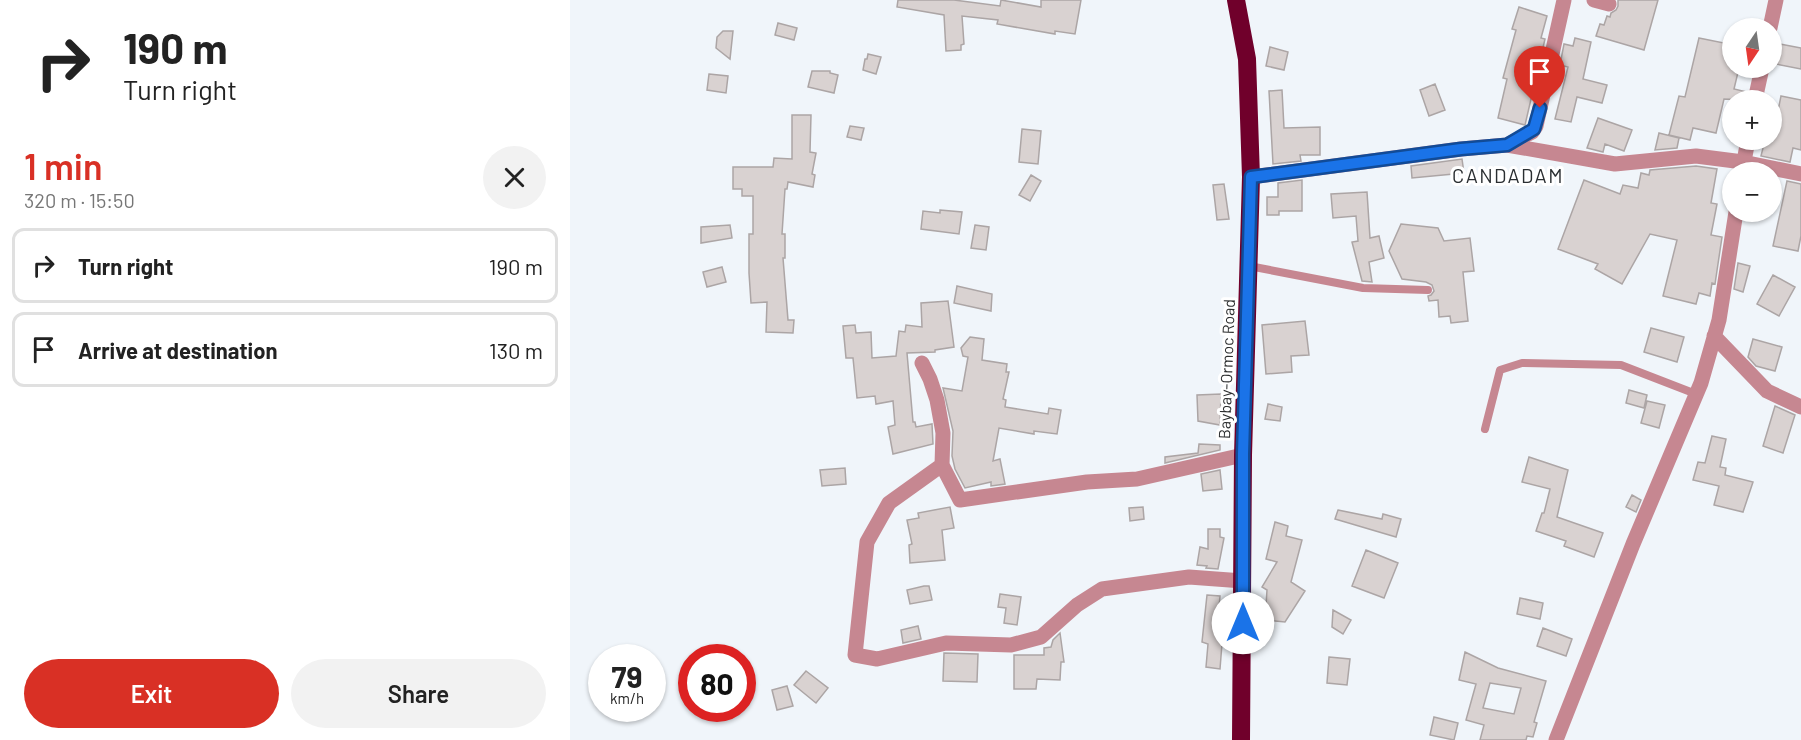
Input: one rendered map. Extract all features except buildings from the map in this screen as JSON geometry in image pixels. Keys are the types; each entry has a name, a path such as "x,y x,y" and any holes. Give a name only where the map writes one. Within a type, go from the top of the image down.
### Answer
{"highway":[{"name":"Baybay-Ormoc Road","path":"1236,0 1247,59 1251,177 1243,454 1241,740"}],"street":[{"path":"1507,145 1532,132 1536,126 1564,0"},
{"path":"1772,18 1776,0"},
{"path":"1251,177 1507,145 1614,164 1688,156 1722,163"},
{"path":"1782,172 1801,174"},
{"path":"1556,740 1633,544 1696,394 1719,320 1734,222"},
{"path":"1714,336 1767,391 1801,407"},
{"path":"921,363 930,379 937,400 943,433 942,465 960,500 1086,482 1137,479 1243,454"},
{"path":"942,465 889,503 867,542 855,655 877,659 946,643 1011,645 1041,637 1077,605 1102,589 1189,577 1243,581"}],"lane":[{"path":"1249,266 1363,288 1428,290"},
{"path":"1485,429 1500,370 1522,363 1621,365 1696,394"}],"district":[{"name":"CANDADAM","path":"1508,175"}],"route":[{"path":"1243,623 1243,454 1251,177 1507,145 1532,132 1536,126 1540,108"}]}
